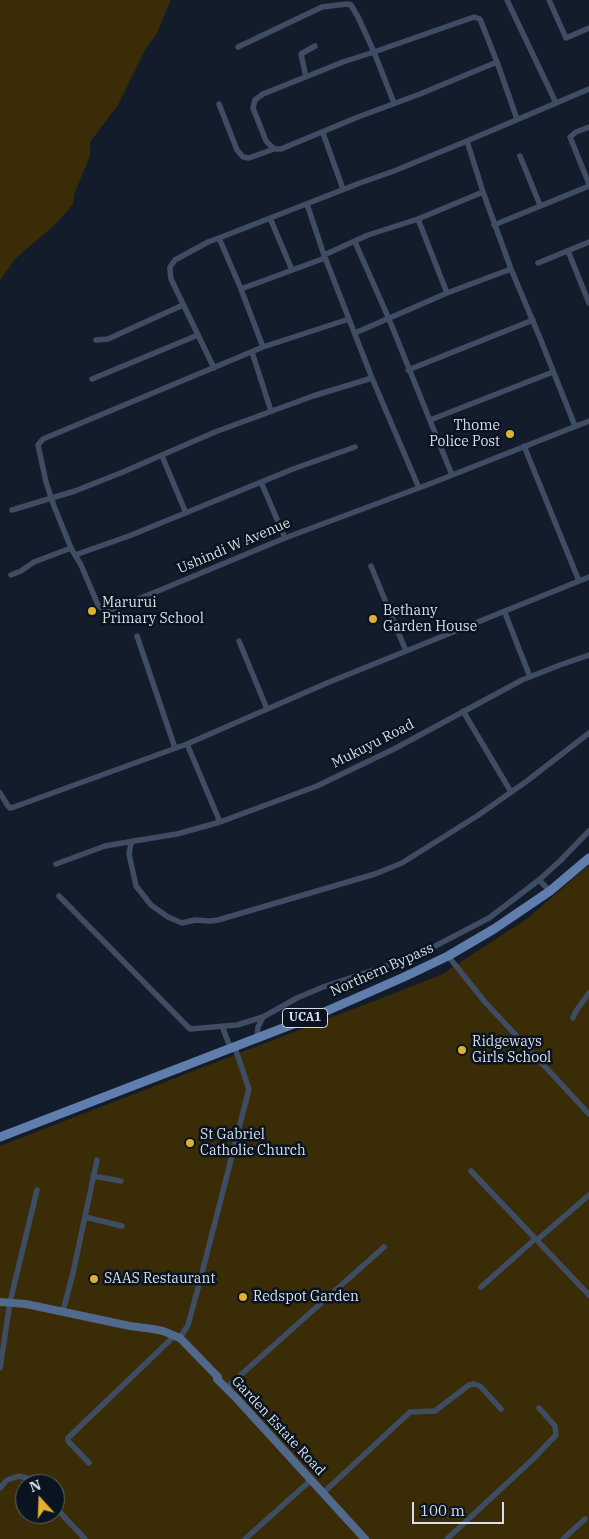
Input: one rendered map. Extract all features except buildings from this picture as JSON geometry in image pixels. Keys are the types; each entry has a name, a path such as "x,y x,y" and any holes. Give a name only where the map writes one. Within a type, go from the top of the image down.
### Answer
{"main road":[{"name":"Northern Bypass","path":"0,1136 337,1006 448,956 494,929 550,891 589,858"}],"street":[{"path":"507,0 556,103"},
{"path":"549,0 566,38 589,28"},
{"path":"238,48 322,7 350,3 374,52 394,103"},
{"path":"274,149 266,141 253,108 255,100 263,94 474,17 480,19 517,119"},
{"path":"306,77 300,54 315,46"},
{"path":"219,104 237,150 242,156 249,158 274,149 281,149 323,133 358,117 497,62"},
{"path":"349,319 263,347 214,368 171,280 170,267 175,260 208,242 394,171 589,89"},
{"path":"494,225 589,185 570,137 576,132 589,127"},
{"path":"323,133 343,189"},
{"path":"468,141 494,225 575,426"},
{"path":"520,156 540,205"},
{"path":"241,289 292,270 380,231 418,219 483,192"},
{"path":"307,204 324,256 356,333 372,378 419,488"},
{"path":"270,218 292,270"},
{"path":"418,219 447,293"},
{"path":"219,238 263,347"},
{"path":"355,242 389,319 452,475"},
{"path":"538,263 589,242"},
{"path":"568,251 589,302"},
{"path":"356,333 447,293 511,269"},
{"path":"96,340 108,340 183,305"},
{"path":"408,370 533,320"},
{"path":"92,379 198,335"},
{"path":"252,352 271,411"},
{"name":"Ushindi W Avenue","path":"214,368 81,423 39,443 41,460 51,497 71,548 98,605 104,612 167,588 285,538 589,421"},
{"path":"430,420 553,372"},
{"path":"12,510 76,490 162,456 200,438 271,411 372,378"},
{"path":"524,446 579,581"},
{"path":"75,555 186,513 293,469 354,447"},
{"path":"162,456 186,513"},
{"path":"261,482 285,538"},
{"path":"11,575 22,571 34,562 71,548"},
{"path":"371,566 406,651"},
{"path":"0,793 10,808 14,807 187,744 406,651 589,578"},
{"path":"505,612 530,677"},
{"path":"137,636 175,748"},
{"path":"239,641 267,709"},
{"name":"Mukuyu Road","path":"56,864 105,846 177,834 220,822 317,786 408,742 530,677 589,655"},
{"path":"463,711 511,792"},
{"path":"134,841 130,854 133,875 139,890 151,905 177,922 198,920 210,922 254,911 375,874 394,866 478,816 589,733"},
{"path":"187,744 220,822"},
{"path":"59,896 186,1026 193,1030 237,1025 263,1017 312,991 427,951 493,915 539,880 589,832"},
{"path":"539,880 550,891"},
{"path":"427,951 434,962"},
{"path":"448,956 485,1002 589,1114"},
{"path":"573,1018 589,993"},
{"path":"257,1036 258,1027 263,1017"},
{"path":"180,1338 188,1325 249,1089 222,1026"},
{"path":"63,1311 97,1160"},
{"path":"471,1171 589,1296"},
{"path":"93,1176 121,1182"},
{"path":"0,1368 10,1302 37,1190"},
{"path":"481,1287 589,1195"},
{"path":"85,1217 122,1226"},
{"path":"226,1388 384,1247"},
{"name":"Garden Estate Road","path":"0,1302 63,1311 130,1326 153,1328 180,1338 218,1377 217,1379 365,1539"},
{"path":"89,1464 68,1442 68,1438 166,1344 171,1338 170,1334"},
{"path":"324,1493 410,1412 435,1411 469,1385 474,1384 480,1386 501,1409"},
{"path":"447,1539 532,1460 556,1435 555,1426 539,1408"},
{"path":"0,1488 8,1480 15,1477"},
{"path":"245,1539 312,1480"},
{"path":"65,1518 85,1539"},
{"path":"563,1539 585,1519"}],"shaded area":[{"path":"0,0 171,0 156,35 146,48 118,105 90,142 90,156 75,192 73,204 58,222 15,259 0,280"},
{"path":"589,865 589,1539 0,1539 0,1146 441,975 528,918"}],"place":[{"name":"Thome Police Post","path":"510,434"},
{"name":"Marurui Primary School","path":"92,611"},
{"name":"Bethany Garden House","path":"373,619"},
{"name":"Ridgeways Girls School","path":"462,1050"},
{"name":"St Gabriel Catholic Church","path":"190,1143"},
{"name":"SAAS Restaurant","path":"94,1279"},
{"name":"Redspot Garden","path":"243,1297"}]}
